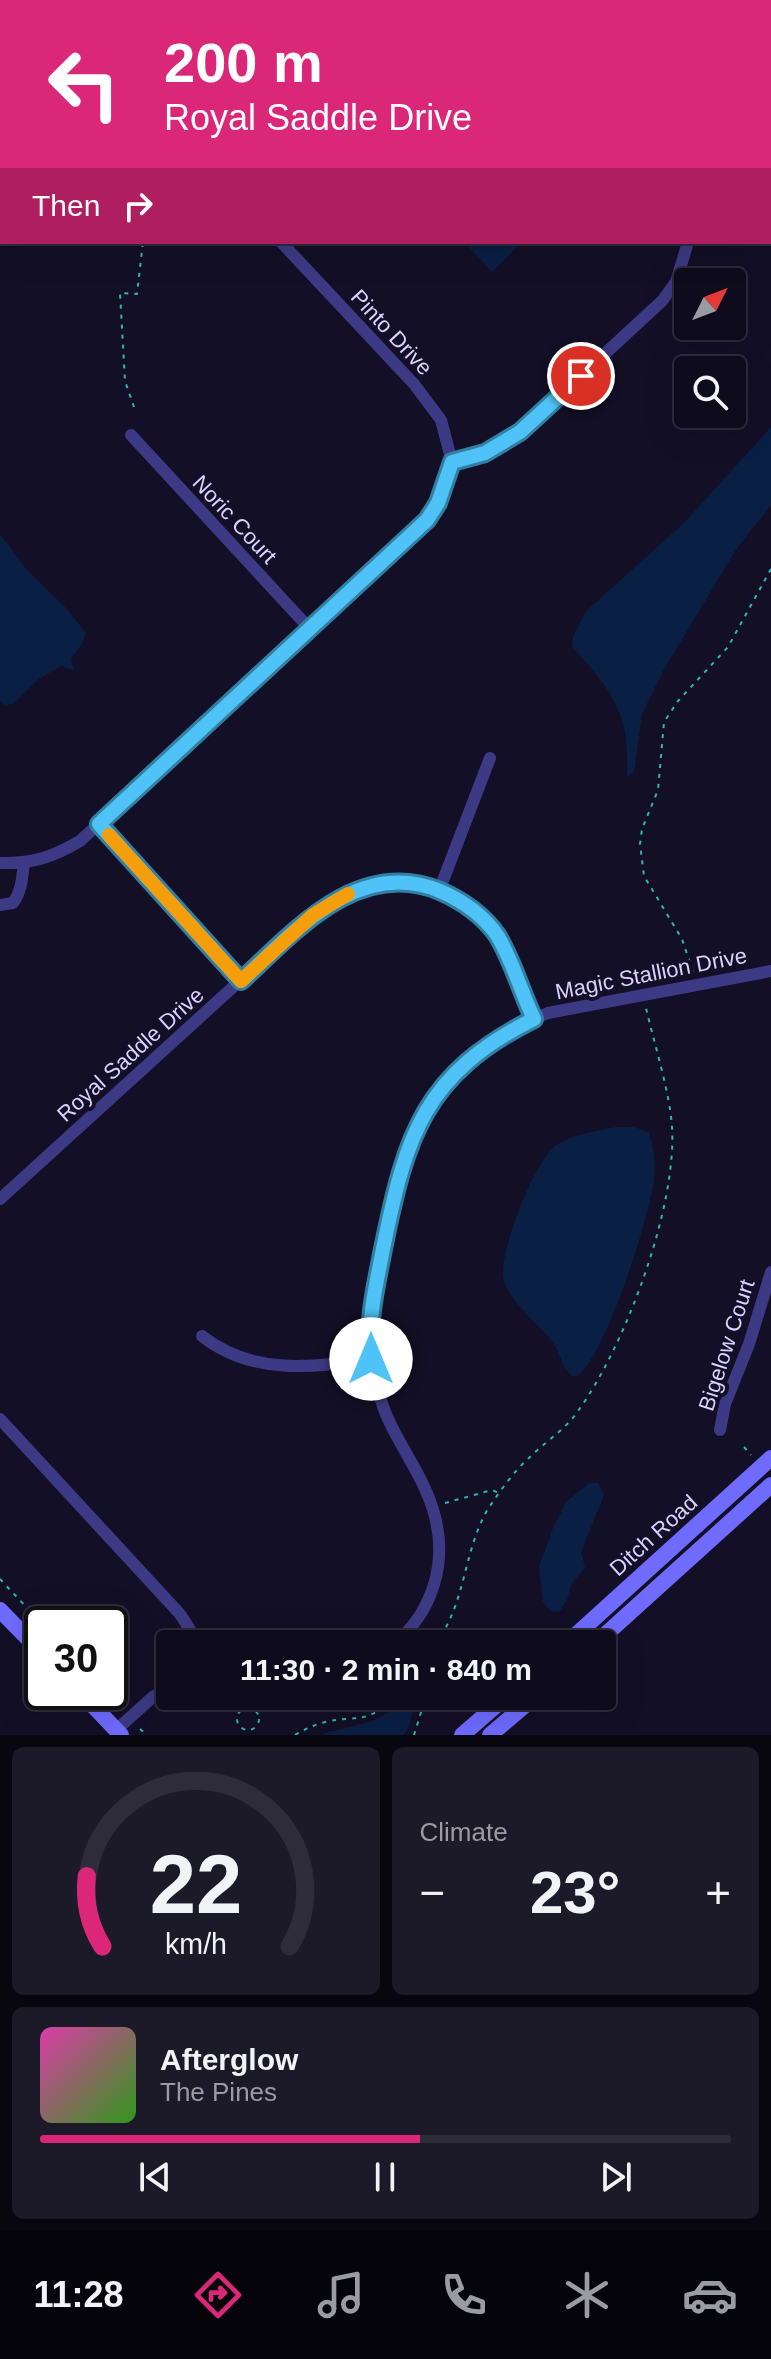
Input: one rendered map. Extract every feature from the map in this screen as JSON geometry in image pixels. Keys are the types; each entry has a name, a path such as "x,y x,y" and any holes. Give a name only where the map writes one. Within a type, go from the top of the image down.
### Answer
{"street":[{"name":"Pinto Drive","path":"283,244 430,403 441,420 452,462"},
{"path":"0,863 24,863 50,857 80,841 99,824 427,520 438,503 452,462 485,453 520,432 662,301 676,282 687,244"},
{"name":"Noric Court","path":"131,435 310,629"},
{"path":"439,891 490,758"},
{"path":"99,824 241,981"},
{"path":"0,905 13,903 16,899 22,884 24,863"},
{"name":"Royal Saddle Drive","path":"0,1199 313,915 350,893 372,886 411,885 462,900 496,935 534,1019"},
{"name":"Magic Stallion Drive","path":"408,1630 418,1620 436,1585 440,1563 439,1538 432,1507 388,1419 378,1391 371,1359 370,1327 396,1185 413,1135 436,1094 455,1072 493,1042 534,1019 548,1013 771,971"},
{"name":"Bigelow Court","path":"720,1430 725,1404 749,1344 771,1272"},
{"path":"202,1336 234,1357 271,1365 317,1365 371,1359"},
{"path":"0,1419 180,1614 190,1630"},
{"name":"Ditch Road","path":"581,1630 771,1458"},
{"name":"Ditch Road","path":"610,1630 771,1485"},
{"path":"0,1610 24,1635"},
{"path":"98,1710 119,1732 156,1695"},
{"path":"462,1735 491,1710"},
{"path":"490,1735 519,1710"}],"path":[{"path":"134,407 125,381 120,293 137,294 143,244"},
{"path":"697,985 682,939 644,876 640,844 642,829 658,790 664,722 678,701 728,647 771,569"},
{"path":"443,1630 452,1615 483,1519 499,1493 530,1456 577,1414 623,1332 654,1243 670,1173 672,1122 643,995"},
{"path":"744,1447 753,1457"},
{"path":"432,1507 476,1493 492,1490 499,1493"},
{"path":"0,1579 25,1606"},
{"path":"243,1710 238,1716 238,1723 246,1730 253,1729 260,1720 254,1710"},
{"path":"295,1735 310,1726 373,1715 378,1710"},
{"path":"414,1735 422,1710"},
{"path":"253,1729 256,1735"}],"water":[{"path":"466,244 520,244 492,272"},
{"path":"771,427 771,505 735,551 663,671 642,714 634,772 627,777 627,748 622,720 601,681 572,647 573,637 586,611 684,523"},
{"path":"0,534 27,570 65,607 86,633 71,658 74,671 62,666 38,679 13,704 4,705 0,701"},
{"path":"616,1127 634,1127 649,1132 654,1156 654,1181 635,1254 613,1314 590,1362 578,1376 572,1376 554,1344 508,1290 503,1269 506,1252 528,1188 547,1154 570,1138"},
{"path":"589,1483 598,1483 604,1495 581,1552 585,1567 571,1585 567,1600 559,1612 551,1611 543,1602 539,1567 567,1501"},
{"path":"391,1710 413,1710 404,1735 319,1735 372,1721"}],"slow traffic":[{"path":"109,835 241,981 313,915 348,894"}],"route":[{"path":"371,1359 370,1327 374,1295 396,1185 413,1135 436,1094 455,1072 493,1042 534,1019 510,961 496,935 480,915 462,900 433,889 390,884 372,886 330,903 241,981 99,824 427,520 438,503 452,462 485,453 520,432 581,376"}]}
